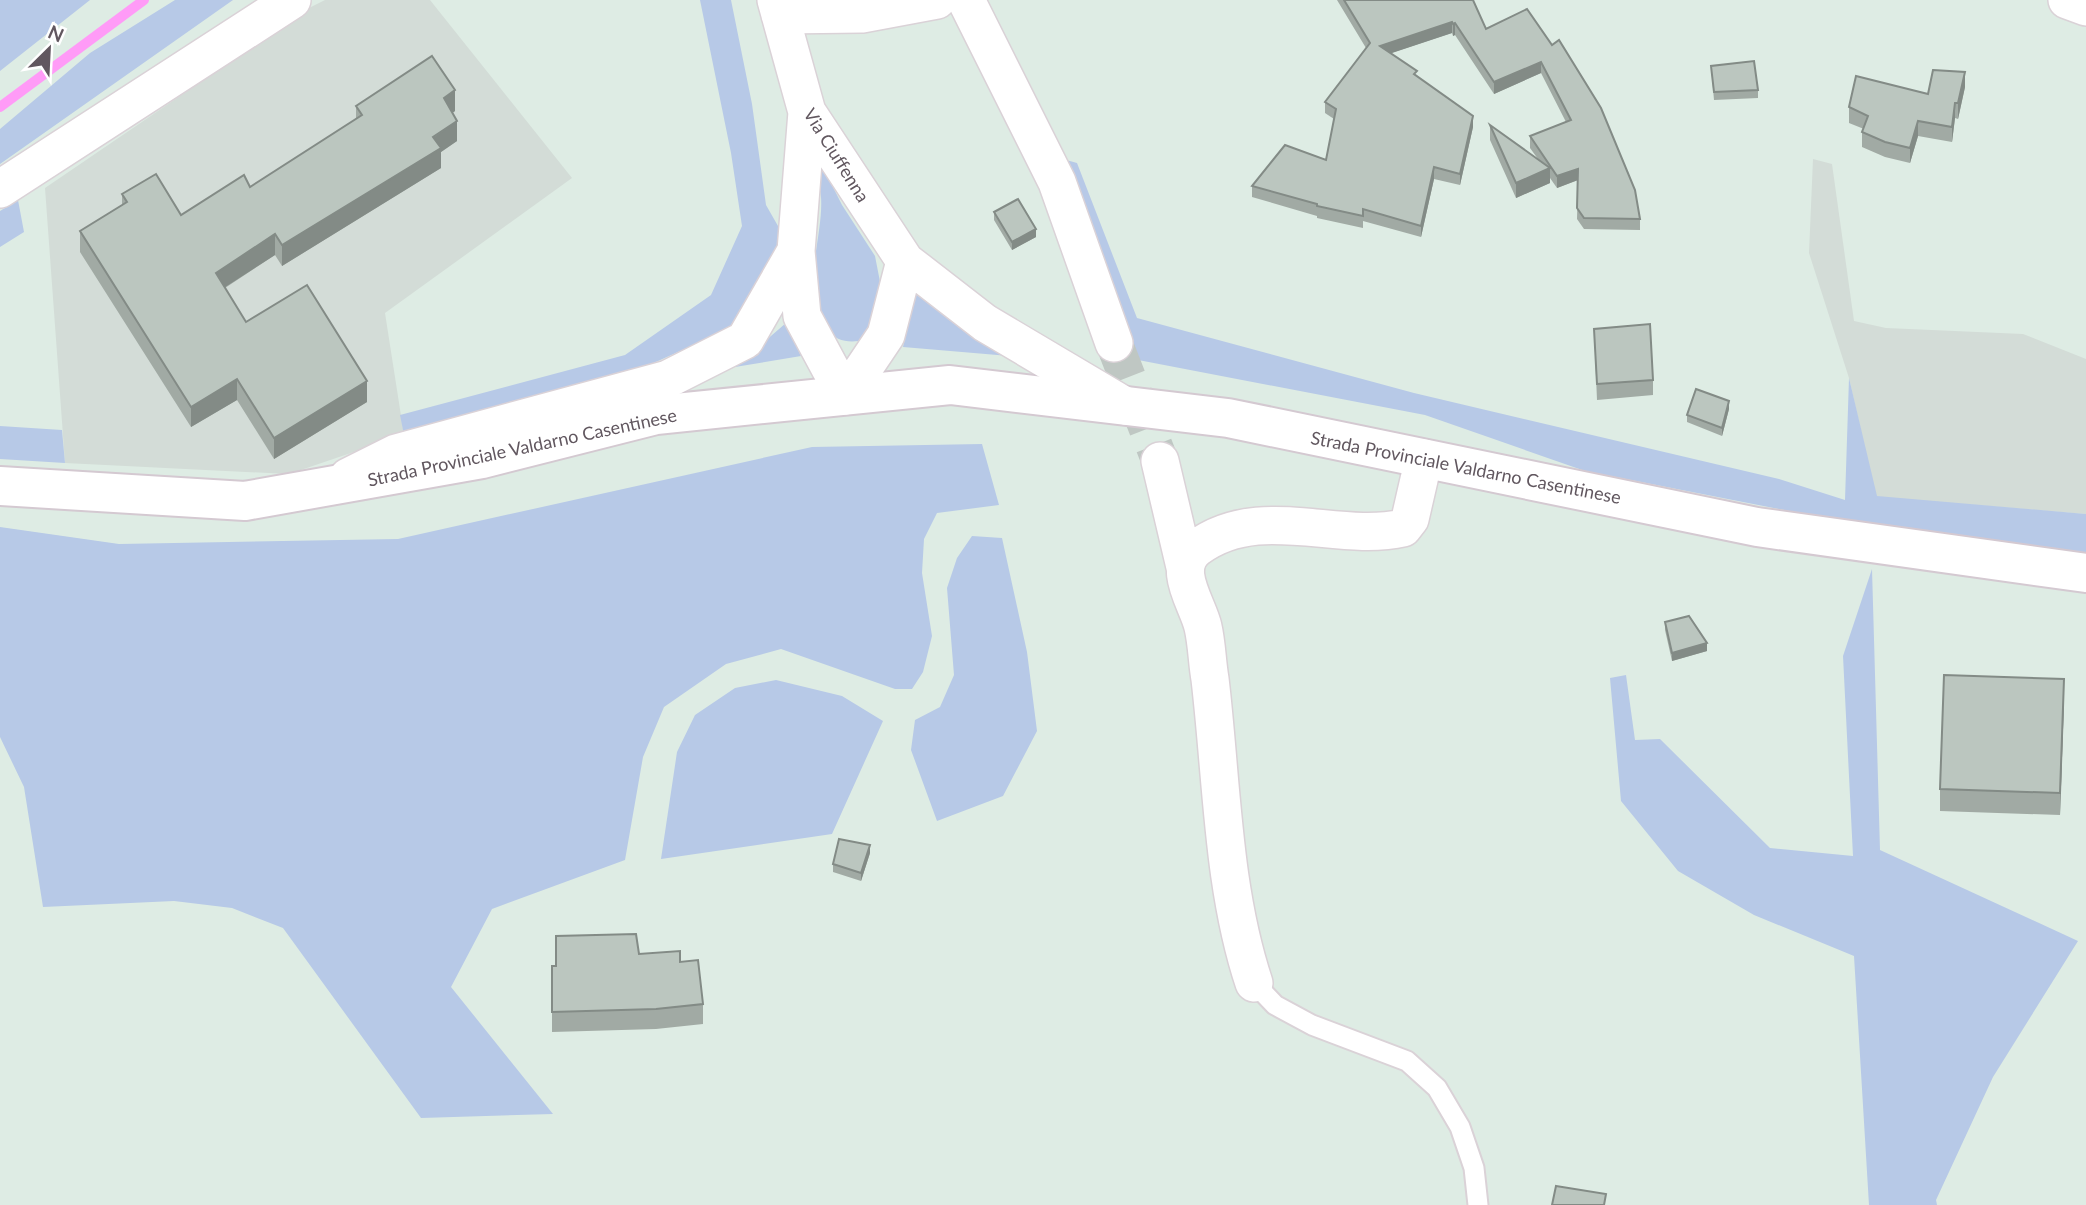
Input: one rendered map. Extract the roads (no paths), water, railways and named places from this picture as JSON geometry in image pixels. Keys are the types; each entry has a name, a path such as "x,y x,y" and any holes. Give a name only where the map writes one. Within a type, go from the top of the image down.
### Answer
{"main road":[{"name":"Strada Provinciale Valdarno Casentinese","path":"0,486 245,501 482,459 656,415 950,385 1228,418 1757,527 2086,573"}],"street":[{"path":"0,189 292,0"},
{"path":"778,7 862,14 937,0"},
{"path":"966,0 1057,182 1114,343"},
{"path":"2067,0 2086,7"},
{"name":"Via Ciuffenna","path":"778,7 807,112 905,261 985,323 1125,406"},
{"name":"Strada Provinciale Valdarno Casentinese","path":"807,112 796,251 802,316 845,396"},
{"name":"Strada Provinciale Valdarno Casentinese","path":"325,488 396,453 668,379 745,340 796,251"},
{"path":"845,396 887,335 905,261"},
{"path":"1185,568 1194,550 1240,528 1312,526 1374,533 1404,528 1409,519 1424,458"},
{"path":"1160,461 1187,583 1203,625 1228,856 1243,950 1254,983"}],"lane":[{"path":"1254,983 1275,1005 1312,1025 1407,1061 1437,1088 1460,1127 1474,1168 1478,1205"}],"waterway":[{"path":"0,107 144,0"}],"tunnel":[{"path":"1114,343 1160,461"}]}
